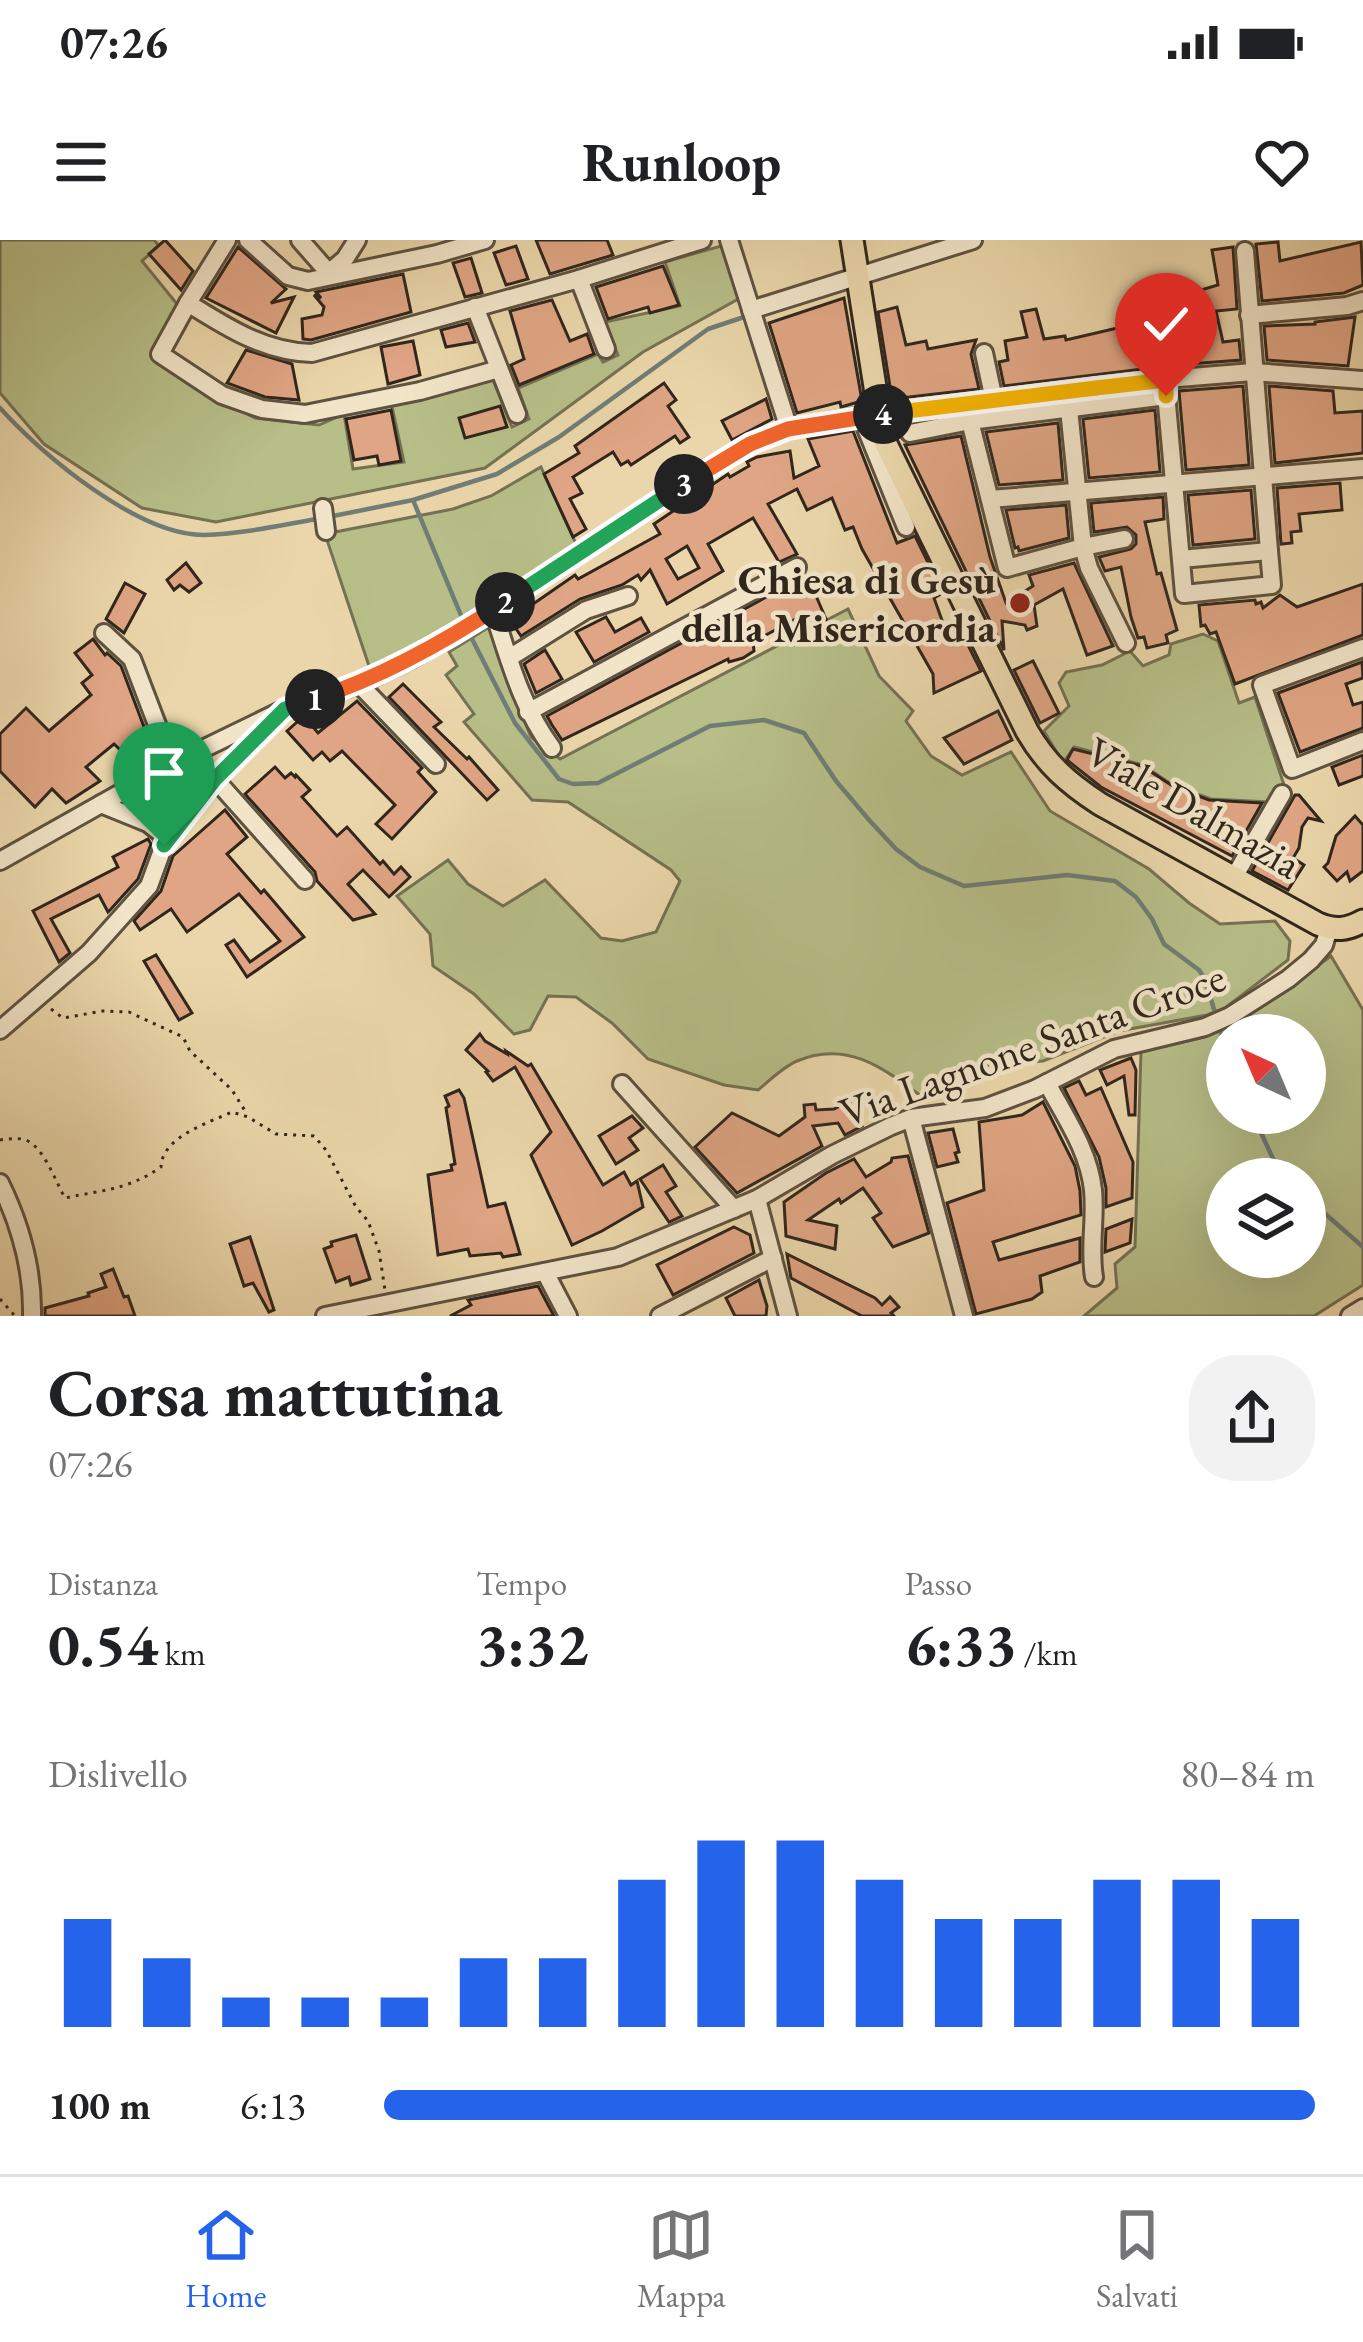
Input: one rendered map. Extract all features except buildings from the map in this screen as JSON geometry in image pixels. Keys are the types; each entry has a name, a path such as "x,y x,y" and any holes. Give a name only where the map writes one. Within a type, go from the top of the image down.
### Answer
{"main road":[{"name":"Viale Dalmazia","path":"852,240 870,415 1027,731 1050,766 1100,804 1329,928"},
{"path":"1329,928 1351,928 1363,921"}],"street":[{"path":"227,240 160,354 222,395 262,409 305,414 420,392 500,369"},
{"path":"248,240 288,276 300,280 485,240"},
{"path":"300,240 325,276"},
{"path":"325,276 345,259 357,240"},
{"path":"188,303 250,339 294,353 312,353 702,240"},
{"path":"729,240 788,429"},
{"path":"751,310 973,240"},
{"path":"1160,326 1184,594 1272,585 1244,251"},
{"path":"579,279 606,349"},
{"path":"1249,315 1363,301"},
{"path":"475,307 517,414"},
{"path":"984,352 994,400"},
{"path":"910,433 1069,410 1253,372 1363,380"},
{"path":"0,860 172,764 285,709 359,685 413,658 750,444 788,429 870,415 994,400 1166,388"},
{"path":"1069,410 1083,547 1126,643"},
{"path":"870,415 906,527"},
{"path":"970,421 1007,568 1124,539"},
{"path":"990,499 1363,468"},
{"path":"323,508 326,531"},
{"path":"1181,559 1269,550"},
{"path":"528,712 797,567"},
{"path":"508,658 586,610 628,596"},
{"path":"493,610 528,712 552,748"},
{"path":"104,634 132,659 172,764"},
{"path":"1363,647 1262,685 1292,769 1363,741"},
{"path":"359,685 436,764"},
{"path":"0,1030 89,953 149,886 164,845 215,779 285,709"},
{"path":"215,779 304,880"},
{"path":"1233,879 1282,794"},
{"path":"101,804 148,823 162,834 164,845"},
{"name":"Via Lagnone Santa Croce","path":"326,1316 386,1304 415,1307 618,1257 757,1199 832,1155 911,1118 986,1108 1114,1049 1230,1016 1311,960 1324,945 1329,928"},
{"path":"1047,1083 1086,1157 1093,1191 1090,1259 1094,1277"},
{"path":"622,1084 734,1209"},
{"path":"911,1118 964,1316"},
{"path":"0,1183 17,1217 32,1316"},
{"path":"757,1199 788,1316"},
{"path":"660,1316 773,1258"},
{"path":"545,1272 568,1316"},
{"path":"1350,1316 1363,1308"}],"path":[{"path":"42,992 46,1005 63,1018 129,1012 183,1037 190,1051 232,1090 248,1117"},
{"path":"0,1139 20,1138 33,1144 65,1198 143,1180 160,1167 166,1150 232,1112 276,1134 314,1136 368,1221 379,1251 386,1304"},
{"path":"0,1299 15,1316"}],"green space":[{"path":"0,240 154,240 159,246 142,261 181,309 157,355 194,387 255,418 319,425 344,414 353,469 404,462 391,402 493,380 512,427 529,419 518,388 598,354 603,362 618,355 605,322 680,306 665,262 721,246 740,298 643,352 485,468 216,522 142,508 44,444 0,393"},
{"path":"541,467 577,546 446,634 370,669 325,534 453,509 491,496"},
{"path":"848,609 879,676 913,711 906,721 931,756 962,775 1011,752 1050,811 1149,869 1220,924 1275,921 1290,941 1288,960 1225,1008 1210,1014 1119,1031 1043,1061 974,1066 921,1096 878,1067 832,1054 792,1064 758,1090 724,1085 648,1059 612,1023 576,997 548,996 530,1030 514,1034 474,994 433,966 430,934 397,896 448,860 468,884 503,906 545,880 601,938 622,941 656,932 680,881 671,870 568,802 532,800 464,722 474,714 446,675 457,666 449,652 494,624 506,676 531,737 560,759"},
{"path":"1203,634 1218,641 1239,703 1255,697 1284,785 1269,802 1211,799 1174,786 1143,765 1074,747 1063,763 1044,731 1069,706 1059,683 1066,672 1102,665 1130,651 1143,666 1169,655 1171,644"},
{"path":"1331,956 1363,1010 1363,1285 1314,1316 1084,1316 1117,1288 1115,1264 1135,1247 1141,1052 1206,1036 1206,1134 1326,1134 1326,1014 1248,1014"}],"waterway":[{"path":"328,517 413,500 497,474 559,437 708,329 744,317"},
{"path":"0,408 40,448 94,490 122,508 179,532 205,535 317,519"},
{"path":"413,500 465,625"},
{"path":"470,635 515,723 559,779 598,783 710,726 764,720 804,733 870,821 920,867 964,886 1067,875 1115,881 1136,897 1164,944 1199,970 1215,1014"},
{"path":"1262,1134 1273,1158"},
{"path":"1326,1214 1363,1247"}],"place":[{"name":"Chiesa di Gesù della Misericordia","path":"1020,603"}],"route":[{"path":"164,845 215,779 285,709 359,685 466,628 750,444 788,429 861,416 1166,380 1166,396"}]}
